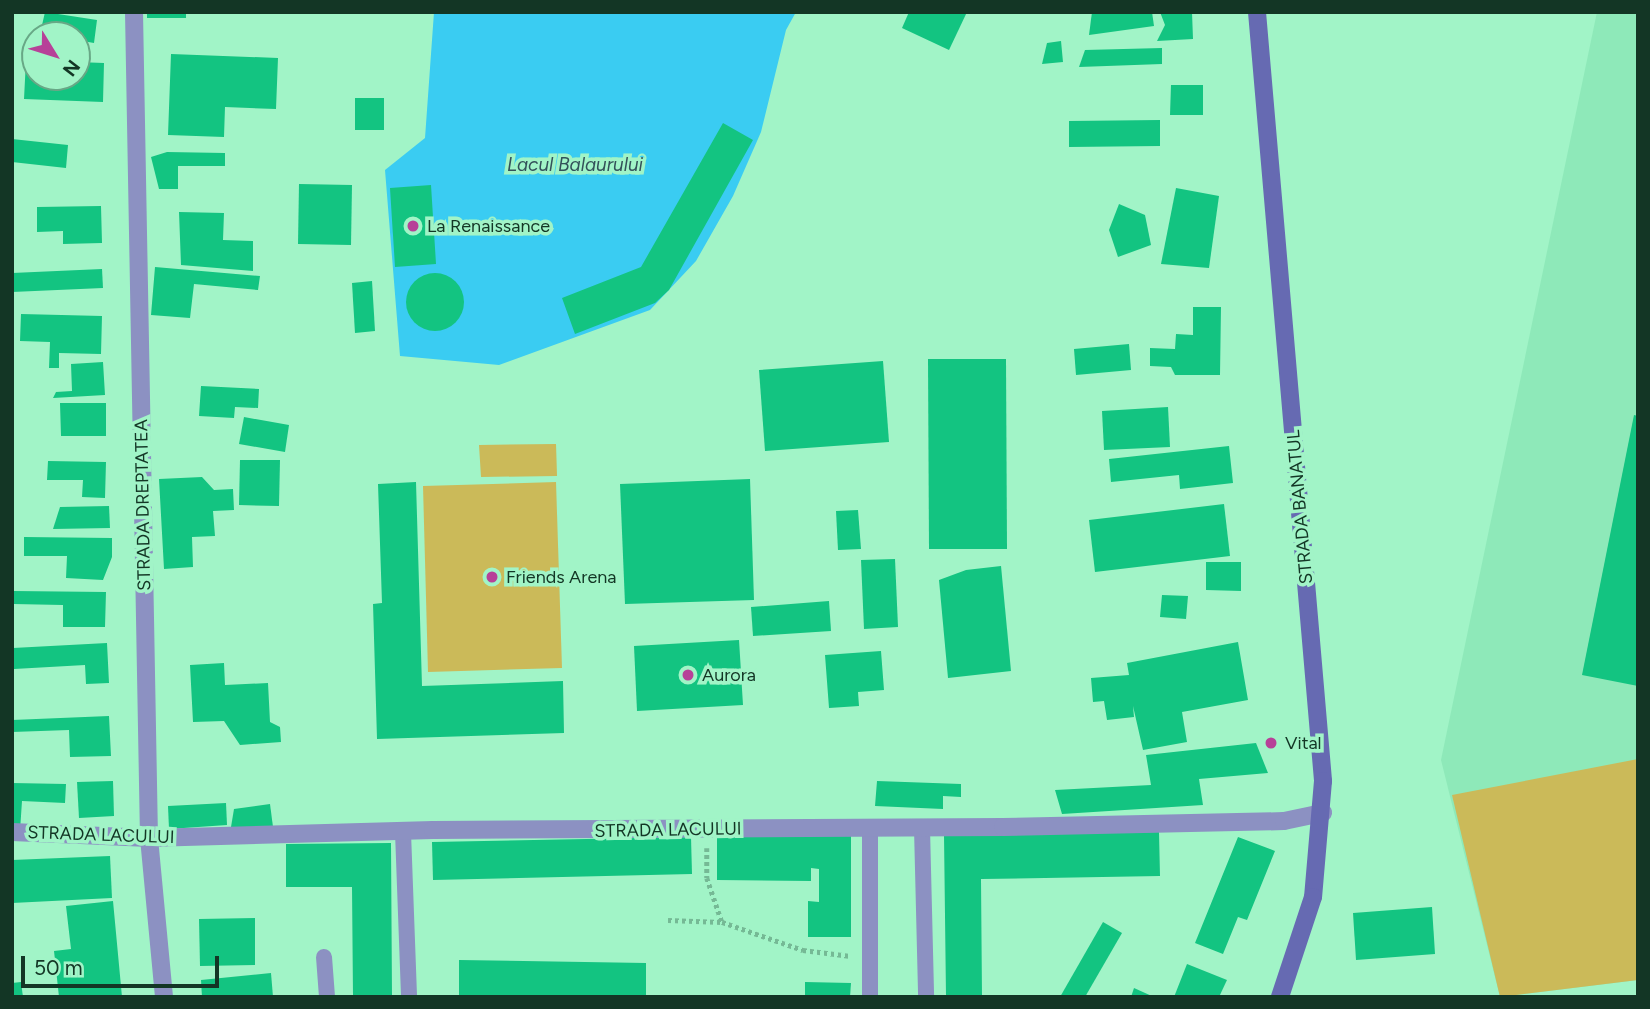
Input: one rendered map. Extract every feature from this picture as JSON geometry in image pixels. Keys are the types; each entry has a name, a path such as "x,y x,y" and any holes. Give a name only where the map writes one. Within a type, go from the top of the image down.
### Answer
{"main road":[{"name":"STRADA BANATUL","path":"1257,12 1320,730 1323,813 1313,897 1280,997"}],"street":[{"name":"STRADA DREPTATEA","path":"134,12 149,838 164,997"},
{"name":"STRADA LACULUI","path":"12,832 149,838 403,832 922,828 1284,821 1323,813"}],"lane":[{"path":"870,828 870,997"},
{"path":"922,828 926,997"},
{"path":"403,832 409,997"},
{"path":"324,957 327,997"}],"path":[{"path":"707,830 707,878 722,922"},
{"path":"668,920 722,922 803,950 870,958"}],"shaded area":[{"path":"1597,12 1638,12 1638,980 1500,997 1441,760"},
{"path":"556,444 557,476 481,477 479,445"},
{"name":"Friends Arena","path":"556,482 562,668 428,672 423,486"},
{"path":"1638,759 1638,980 1500,997 1452,795"}],"water":[{"name":"Lacul Balaurului","path":"434,12 796,12 786,30 761,132 733,196 696,261 650,310 499,365 400,356 385,170 425,138"}],"building":[{"path":"45,12 97,20 94,43 91,42 91,21 43,21"},
{"path":"147,12 186,12 186,18 147,18"},
{"path":"909,12 967,12 949,50 902,28"},
{"path":"1092,12 1152,12 1154,26 1089,35"},
{"path":"1160,12 1192,12 1193,39 1157,41 1165,25"},
{"path":"1061,41 1063,62 1042,64 1047,43"},
{"path":"1162,48 1162,64 1079,67 1085,50"},
{"path":"171,54 278,58 276,109 225,107 224,137 168,135"},
{"path":"91,63 104,63 103,102 24,99 24,91 91,91"},
{"path":"1171,85 1203,85 1203,115 1170,115"},
{"path":"355,98 384,98 384,130 355,130"},
{"path":"1160,120 1160,146 1069,147 1069,121"},
{"path":"723,123 753,140 669,290 655,303 575,334 562,298 641,267"},
{"path":"12,139 68,145 66,168 12,162"},
{"path":"167,152 225,153 225,166 178,166 178,189 159,189 151,157"},
{"path":"299,184 352,185 351,245 298,244"},
{"name":"La Renaissance","path":"431,185 436,264 395,267 390,188"},
{"path":"1176,188 1219,196 1209,268 1161,264"},
{"path":"1119,204 1145,215 1151,245 1118,257 1109,230"},
{"path":"101,206 102,243 63,244 63,231 37,232 37,207"},
{"path":"179,212 224,213 223,240 253,241 253,271 181,265"},
{"path":"155,267 260,276 258,290 194,284 190,318 151,315"},
{"path":"102,269 103,288 12,292 12,273"},
{"path":"429,273 441,273 456,281 464,296 464,308 456,323 441,331 429,331 414,323 406,308 406,296 414,281"},
{"path":"372,281 375,331 355,333 352,283"},
{"path":"1193,307 1221,307 1220,375 1175,375 1171,367 1150,366 1150,348 1175,349 1176,334 1193,335"},
{"path":"21,314 102,316 101,354 59,353 59,368 49,368 50,342 20,341"},
{"path":"1129,344 1131,370 1076,375 1074,349"},
{"path":"928,359 1006,359 1007,549 929,549"},
{"path":"883,361 889,442 765,451 759,370"},
{"path":"103,362 105,395 53,398 56,392 72,391 71,364"},
{"path":"201,386 259,389 258,408 235,407 234,418 199,416"},
{"path":"60,403 106,403 106,436 61,436"},
{"path":"1168,407 1170,447 1104,450 1102,411"},
{"path":"1634,415 1638,416 1638,686 1582,675"},
{"path":"244,417 289,425 285,452 239,444"},
{"path":"1229,446 1233,483 1180,489 1179,475 1111,482 1109,459"},
{"path":"240,460 280,460 279,506 239,505"},
{"path":"48,461 106,462 105,498 82,497 83,480 47,480"},
{"path":"202,477 214,490 233,489 234,510 213,511 215,536 192,537 193,567 164,569 159,479"},
{"path":"750,479 754,600 625,604 620,484"},
{"path":"416,482 422,686 563,681 564,733 377,739 373,604 382,603 378,484"},
{"path":"1224,504 1230,556 1095,572 1089,520"},
{"path":"109,506 110,528 53,529 60,507"},
{"path":"858,510 861,549 838,550 836,511"},
{"path":"24,537 112,538 112,557 103,580 66,578 67,556 24,556"},
{"path":"895,559 898,627 864,629 861,560"},
{"path":"1206,562 1241,562 1241,591 1206,590"},
{"path":"1001,566 1011,671 948,678 939,580 966,570"},
{"path":"13,591 106,592 105,627 63,627 63,605 13,604"},
{"path":"1162,595 1188,596 1186,619 1160,617"},
{"path":"829,601 831,631 753,636 751,607"},
{"name":"Aurora","path":"739,640 743,705 637,711 634,646"},
{"path":"1238,642 1248,700 1182,712 1187,742 1143,750 1133,706 1134,717 1107,720 1104,701 1093,702 1091,678 1129,675 1127,663"},
{"path":"107,643 109,683 86,684 85,665 14,669 13,648"},
{"path":"881,651 884,690 858,692 859,706 829,708 825,655"},
{"path":"224,663 225,685 268,683 270,722 280,727 281,742 240,745 224,721 193,722 190,665"},
{"path":"109,716 111,756 70,757 69,730 12,732 12,720"},
{"path":"1256,743 1268,773 1199,779 1203,805 1062,814 1055,790 1151,785 1146,755"},
{"path":"113,781 114,816 79,818 77,782"},
{"path":"877,781 961,784 961,797 943,796 943,809 875,806"},
{"path":"12,783 66,784 65,803 22,801 20,831 12,830"},
{"path":"226,803 227,825 169,829 168,806"},
{"path":"270,804 273,827 230,833 234,809"},
{"path":"717,832 851,833 851,937 808,937 808,901 819,902 819,869 811,868 811,881 717,880"},
{"path":"1159,832 1160,876 981,879 982,997 946,997 944,835"},
{"path":"691,837 692,874 433,880 432,842"},
{"path":"1238,837 1275,851 1247,920 1238,917 1223,954 1195,943"},
{"path":"391,843 392,997 353,997 352,887 286,887 286,844"},
{"path":"110,856 112,898 12,903 12,860"},
{"path":"113,901 122,997 59,997 54,951 71,949 66,906"},
{"path":"1432,907 1435,954 1356,960 1353,913"},
{"path":"255,918 255,965 200,966 199,919"},
{"path":"1103,922 1122,933 1085,997 1060,997"},
{"path":"459,960 646,963 646,997 459,997"},
{"path":"1187,964 1227,980 1219,997 1174,997"},
{"path":"271,973 273,997 202,997 201,980"},
{"path":"21,982 23,997 12,997 12,983"},
{"path":"805,982 851,983 850,997 805,997"},
{"path":"1134,988 1154,997 1131,997"}],"place":[{"name":"La Renaissance","path":"413,226"},
{"name":"Friends Arena","path":"492,577"},
{"name":"Aurora","path":"688,675"},
{"name":"Vital","path":"1271,743"}]}
